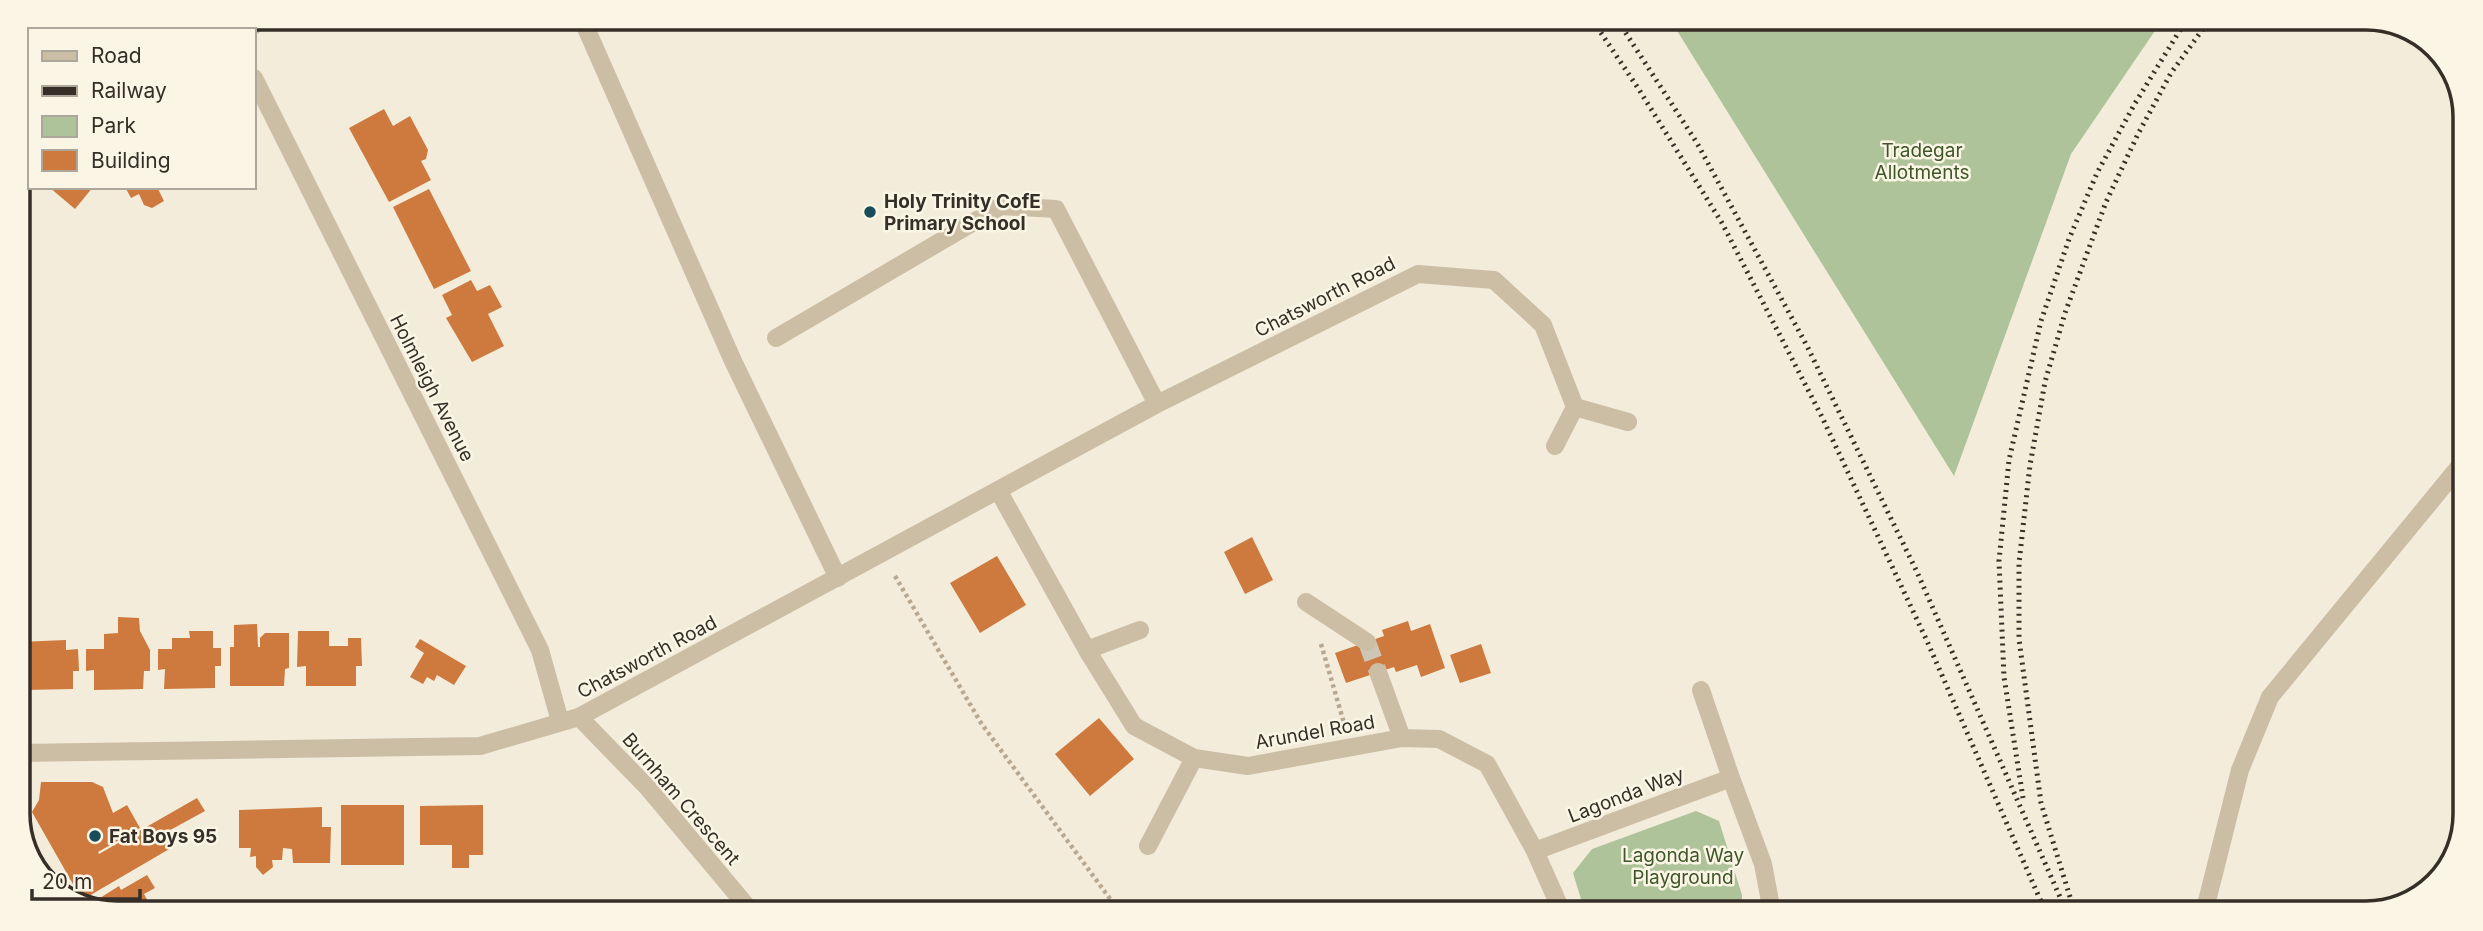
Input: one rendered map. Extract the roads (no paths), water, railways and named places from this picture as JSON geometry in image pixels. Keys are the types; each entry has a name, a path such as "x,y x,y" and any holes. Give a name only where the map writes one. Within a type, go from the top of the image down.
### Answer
{"street":[{"path":"587,30 733,361 838,579"},
{"name":"Holmleigh Avenue","path":"256,82 540,650 560,722"},
{"path":"776,338 1001,206 1056,209 1157,404"},
{"name":"Chatsworth Road","path":"30,753 481,746 579,717 1157,404 1418,274 1494,280 1543,325 1575,407"},
{"path":"1555,446 1575,407 1628,422"},
{"path":"2207,901 2240,769 2270,698 2453,474"},
{"name":"Arundel Road","path":"998,490 1087,650 1134,726 1194,758 1248,766 1402,738 1439,739 1487,764 1535,851 1557,901"},
{"path":"1306,602 1367,642"},
{"path":"1087,650 1140,630"},
{"path":"1378,672 1402,738"},
{"path":"1701,690 1763,864 1770,901"},
{"name":"Burnham Crescent","path":"579,717 648,788 742,901"},
{"path":"1148,846 1194,758"},
{"name":"Lagonda Way","path":"1535,851 1731,778"}],"tunnel":[{"path":"1367,642 1378,672"}],"railway":[{"path":"1599,30 1722,223 1822,417 1927,641 2041,901"},
{"path":"1624,30 1697,143 1807,346 1917,572 2062,901"},
{"path":"2023,798 2004,677 1999,561 2009,460 2041,321 2069,239 2097,173 2134,105 2180,30"},
{"path":"2070,897 2041,803 2019,639 2019,563 2030,465 2045,382 2065,313 2106,202 2171,73 2202,30"}],"place":[{"name":"Holy Trinity CofE Primary School","path":"870,212"},
{"name":"Fat Boys 95","path":"95,836"}],"park label":[{"name":"Tradegar Allotments","path":"1922,161"},
{"name":"Lagonda Way Playground","path":"1683,866"}]}
